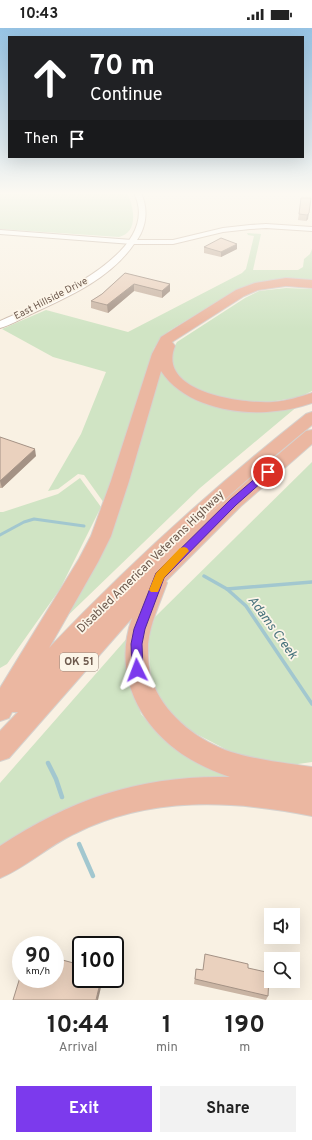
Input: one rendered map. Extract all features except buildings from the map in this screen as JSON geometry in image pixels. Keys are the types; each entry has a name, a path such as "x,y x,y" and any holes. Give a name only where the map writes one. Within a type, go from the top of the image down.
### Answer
{"highway":[{"path":"0,710 88,562 101,536 120,481 159,354 166,340 181,329 248,289 278,283 312,285"},
{"path":"312,285 277,285 259,288 249,292 176,337 168,347 165,357 169,373 178,382 192,392 218,402 248,406 273,407 312,398"},
{"name":"Disabled American Veterans Highway","path":"0,716 111,598 173,537 239,477 312,417"},
{"name":"Disabled American Veterans Highway","path":"0,749 159,576 233,503 312,435"},
{"path":"159,576 140,629 136,656 137,670 144,692 156,714 175,734 200,751 213,757 248,769 312,780"},
{"path":"0,863 28,844 67,822 105,808 141,798 187,790 219,790 271,794 312,802"}],"street":[{"name":"East Hillside Drive","path":"0,325 76,288 111,266 126,251 134,238"},
{"path":"135,238 154,243"},
{"path":"126,251 154,243 192,238"}],"green space":[{"path":"253,238 260,238 253,270 298,270 303,267 304,259 310,254 312,249 312,280 236,290 169,331 154,348 104,503 84,475 78,474 58,489 48,491 81,434 106,372 53,357 2,329 46,310 128,332 242,273 246,269"},
{"path":"286,288 312,289 312,391 300,397 269,402 235,402 191,388 178,376 170,363 172,351 177,342 245,298 259,291"},
{"path":"158,367 196,397 299,405 200,488 57,626"},
{"path":"312,462 312,762 284,766 235,754 181,726 165,709 151,678 148,638 155,617"},
{"path":"80,478 101,507 60,589 7,664 0,668 0,512 58,494"},
{"path":"129,636 134,691 141,714 160,736 194,761 234,777 0,849 0,783"}],"waterway":[{"name":"Adams Creek","path":"0,535 24,522 34,519 84,526"},
{"name":"Adams Creek","path":"204,576 227,589"},
{"path":"227,589 312,582"},
{"name":"Adams Creek","path":"227,589 246,606 312,704"},
{"path":"48,763 56,779 62,797"},
{"path":"79,844 93,876"}],"slow traffic":[{"path":"154,590 159,576 184,551"}],"route":[{"path":"137,670 136,656 140,629 159,576 233,503 268,472"}]}
